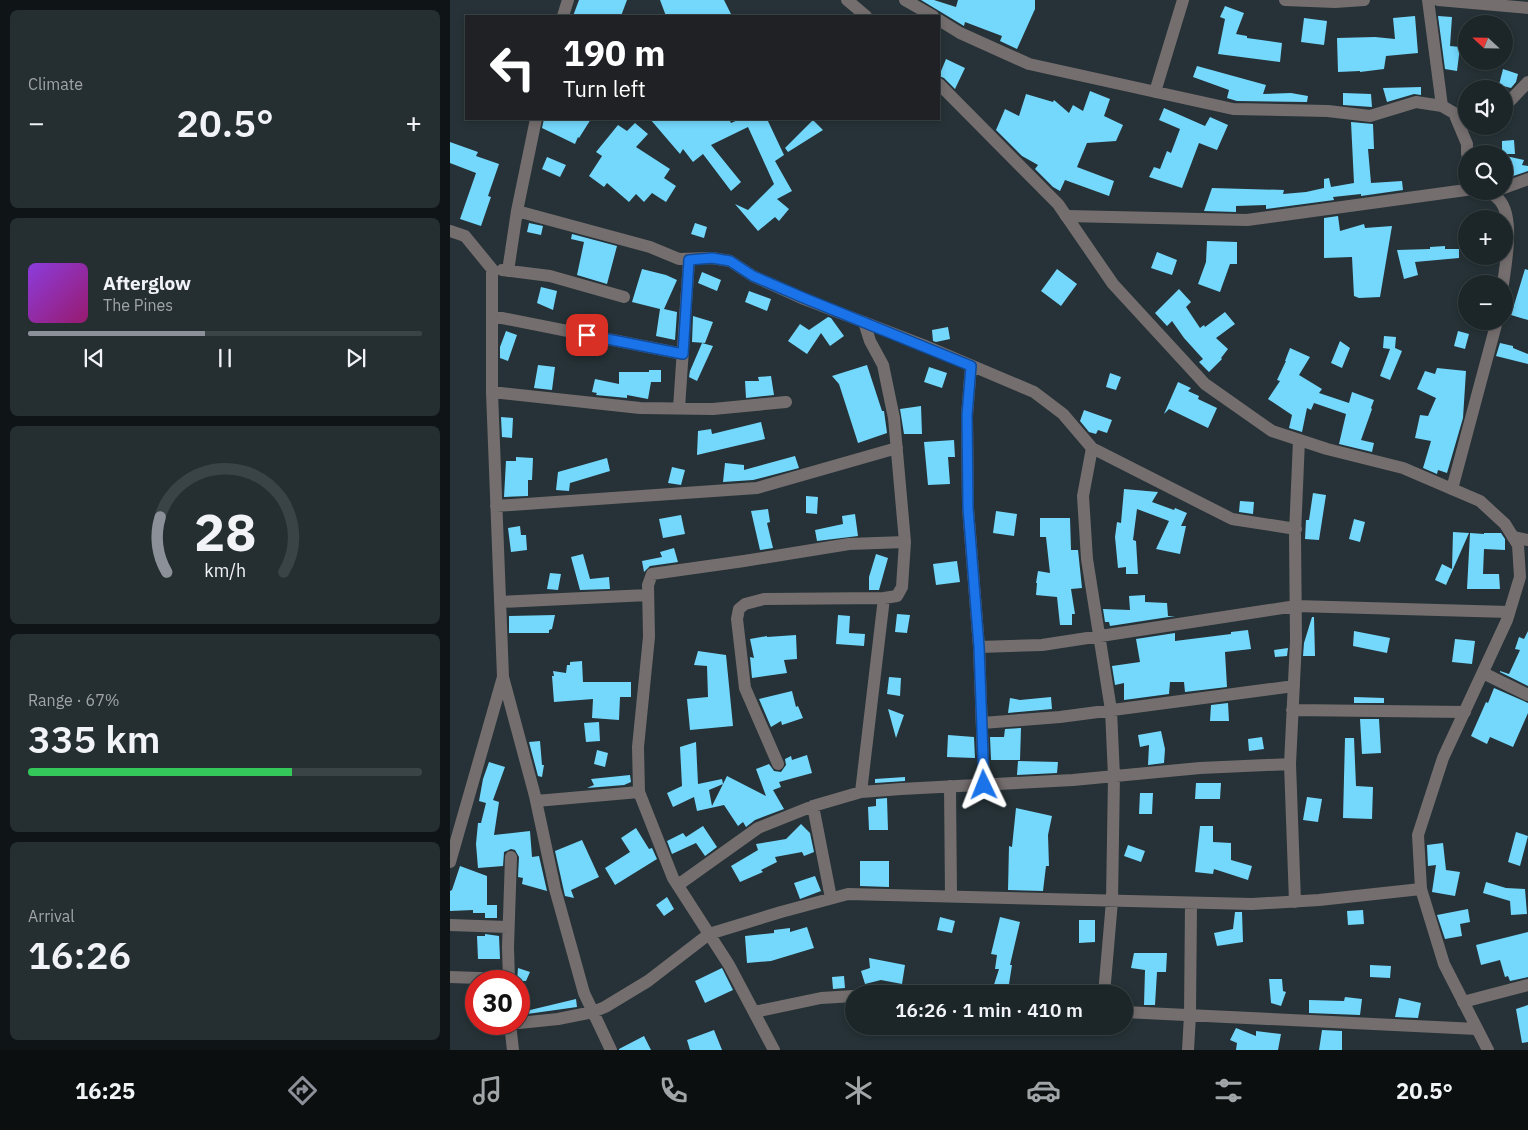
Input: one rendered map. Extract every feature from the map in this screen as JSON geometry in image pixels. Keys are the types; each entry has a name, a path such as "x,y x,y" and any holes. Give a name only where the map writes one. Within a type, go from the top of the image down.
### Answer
{"street":[{"path":"563,15 568,0"},
{"path":"847,0 865,15"},
{"path":"905,0 930,15"},
{"path":"1155,92 1183,0"},
{"path":"1285,0 1336,2 1364,0"},
{"path":"1428,0 1442,106"},
{"path":"1438,0 1528,8"},
{"path":"940,21 960,32 1029,64 1233,109 1328,111 1370,116 1416,102 1442,106 1454,113 1458,118"},
{"path":"1522,95 1528,82"},
{"path":"940,85 1058,204 1113,284 1205,384 1272,431 1327,449 1403,468 1480,501 1505,524 1518,545 1520,576 1509,612 1443,758 1418,836 1421,889 1444,964 1488,1050"},
{"path":"508,271 517,211 536,120"},
{"path":"1513,185 1528,179"},
{"path":"1066,216 1246,220 1458,191"},
{"path":"1500,200 1506,213 1508,246 1504,275"},
{"path":"517,211 650,247 679,260 712,258 730,261 753,276 804,298 1034,392 1063,414 1092,448 1232,518 1296,529"},
{"path":"450,231 465,236 492,269 492,392 503,677 536,801 555,889 584,993 611,1050"},
{"path":"679,408 689,260"},
{"path":"492,269 550,276 624,297"},
{"path":"492,316 683,354"},
{"path":"778,764 745,688 737,619 739,609 745,604 764,599 884,598 897,596 902,587 905,542 894,418 883,366 870,341 864,322"},
{"path":"1452,489 1495,330"},
{"path":"971,366 967,415 968,508 979,647 984,785"},
{"path":"492,392 640,408 713,409 786,402"},
{"path":"1295,902 1290,764 1294,686 1299,440"},
{"path":"496,506 757,488 897,448"},
{"path":"1092,448 1083,496 1088,559 1111,710 1114,776 1112,901 1105,985"},
{"path":"1513,537 1528,540"},
{"path":"774,1050 729,966 673,878 638,792 638,747 648,637 648,585 652,574 849,544 905,542"},
{"path":"500,602 648,595"},
{"path":"861,792 884,598"},
{"path":"979,647 1042,644 1296,606 1509,612"},
{"path":"1482,673 1528,695"},
{"path":"450,862 503,677"},
{"path":"982,723 1060,717 1294,686"},
{"path":"1292,710 1464,712"},
{"path":"678,886 758,828 813,806 861,792 1073,780 1200,768 1290,764"},
{"path":"950,786 951,897"},
{"path":"536,801 638,792"},
{"path":"813,806 831,898"},
{"path":"509,970 508,927 511,856"},
{"path":"530,1022 558,1019 605,1008 648,981 709,934 848,894 1252,904 1295,902 1421,889"},
{"path":"1188,1050 1191,903"},
{"path":"450,926 508,927"},
{"path":"450,976 465,977"},
{"path":"1463,1002 1528,985"},
{"path":"754,1012 821,998 845,997"},
{"path":"1133,1012 1477,1029"},
{"path":"511,1035 513,1050"}],"building":[{"path":"579,0 627,0 621,15 573,15"},
{"path":"660,0 724,0 732,15 666,15"},
{"path":"921,0 934,0 956,7 958,0 1035,0 1035,9 1017,49 1000,41 1002,36 965,22 964,26"},
{"path":"1225,6 1244,13 1236,34 1247,36 1247,38 1282,43 1280,62 1218,54 1225,19 1220,17"},
{"path":"1415,16 1418,53 1386,56 1384,69 1338,72 1337,38 1375,37 1395,39 1393,18"},
{"path":"1438,16 1452,17 1450,46 1458,47 1457,71 1445,69"},
{"path":"1304,18 1327,21 1324,45 1301,42"},
{"path":"946,59 965,68 955,89 940,76"},
{"path":"1197,66 1266,85 1263,94 1291,93 1308,96 1307,102 1237,101 1227,98 1229,90 1193,77"},
{"path":"1503,70 1518,74 1513,86 1513,80 1500,80"},
{"path":"1421,87 1421,95 1414,94 1387,102 1383,88"},
{"path":"1090,91 1110,99 1104,116 1123,125 1116,141 1087,143 1077,167 1114,181 1109,196 1065,180 1060,191 1053,187 1035,169 1038,165 1022,156 996,130 1005,109 1019,116 1026,94 1053,102 1054,100 1069,113 1073,105 1083,111"},
{"path":"1343,93 1371,94 1372,107 1343,105"},
{"path":"1164,108 1205,126 1210,117 1228,125 1217,150 1199,143 1182,188 1149,177 1154,167 1160,169 1167,151 1171,153 1180,129 1159,120"},
{"path":"544,120 590,120 575,144 542,128"},
{"path":"651,120 730,120 731,123 738,120 767,120 784,155 775,161 792,191 777,199 789,209 779,221 775,217 758,231 735,204 748,210 774,184 748,127 711,145 741,182 731,191 703,154 693,162 683,149 680,154"},
{"path":"813,120 823,130 788,152 785,148"},
{"path":"1351,122 1373,124 1374,149 1368,149 1371,183 1402,181 1403,190 1361,196 1361,194 1333,197 1334,200 1266,209 1266,205 1236,206 1236,212 1204,211 1212,188 1284,190 1283,194 1324,188 1324,179 1329,178 1331,187 1354,183"},
{"path":"635,123 648,134 636,147 670,169 664,178 676,186 666,202 652,193 644,202 636,194 629,202 607,183 604,187 589,176 602,156 596,152 618,125 627,131"},
{"path":"1514,140 1515,154 1513,154 1513,145 1502,145 1502,141"},
{"path":"450,142 478,152 476,156 499,164 488,196 491,197 481,226 460,219 476,173 450,163"},
{"path":"547,157 566,165 560,177 542,169"},
{"path":"1513,158 1524,160 1522,165 1528,166 1528,171 1513,176"},
{"path":"1338,216 1340,231 1364,224 1365,228 1392,226 1380,297 1359,298 1354,296 1352,257 1324,258 1324,218"},
{"path":"529,223 543,226 541,235 527,232"},
{"path":"695,223 707,227 704,238 691,234"},
{"path":"572,234 617,246 607,284 577,275 584,242 571,239"},
{"path":"1207,241 1237,242 1237,264 1230,264 1220,292 1198,284 1206,262"},
{"path":"1445,246 1445,249 1458,249 1458,258 1415,262 1418,275 1404,279 1397,250 1430,249 1430,247"},
{"path":"1157,252 1177,260 1172,275 1151,268"},
{"path":"642,269 677,280 664,309 677,312 675,340 656,336 660,309 632,302"},
{"path":"1057,269 1077,284 1061,306 1041,291"},
{"path":"1525,269 1528,270 1528,320 1513,316 1513,308"},
{"path":"702,272 721,280 717,291 698,283"},
{"path":"541,287 557,291 553,310 537,303"},
{"path":"1179,289 1191,302 1186,307 1200,328 1204,325 1205,327 1225,312 1235,324 1216,338 1228,349 1222,359 1209,372 1199,362 1203,359 1172,321 1167,326 1155,313"},
{"path":"749,291 771,299 767,311 745,302"},
{"path":"693,316 713,322 705,343 692,342"},
{"path":"828,317 831,318 844,336 830,346 821,333 807,354 788,341 800,324 809,330"},
{"path":"948,327 950,339 933,341 932,330"},
{"path":"506,331 517,335 508,361 500,358 500,347"},
{"path":"1458,331 1469,334 1465,349 1454,346"},
{"path":"1384,336 1396,337 1395,348 1402,351 1390,380 1380,376 1390,349 1383,348"},
{"path":"1340,341 1350,348 1342,368 1331,363"},
{"path":"702,343 713,346 697,381 689,377"},
{"path":"1500,343 1513,346 1513,348 1528,354 1528,364 1496,356"},
{"path":"1290,348 1310,357 1299,375 1322,389 1319,393 1349,403 1352,392 1374,400 1361,440 1374,443 1372,452 1339,444 1346,414 1314,403 1311,410 1307,408 1302,432 1289,428 1292,415 1268,399 1280,381 1277,380"},
{"path":"538,365 555,367 552,390 534,388"},
{"path":"867,365 882,411 884,411 887,433 858,443 839,384 832,376"},
{"path":"929,367 947,373 942,388 924,382"},
{"path":"1437,368 1466,371 1463,418 1447,473 1438,470 1437,474 1423,468 1431,441 1415,438 1420,415 1428,416 1436,398 1417,389 1425,371 1435,374"},
{"path":"649,370 661,370 661,382 651,382 648,399 627,395 627,398 596,395 597,393 592,392 595,379 619,384 619,372 649,372"},
{"path":"1110,373 1121,377 1116,390 1106,387"},
{"path":"771,376 774,395 746,398 745,381 759,381 758,377"},
{"path":"1178,382 1191,388 1188,391 1199,396 1198,399 1217,408 1208,428 1169,409 1164,414"},
{"path":"921,406 922,434 904,434 900,409"},
{"path":"1084,410 1112,420 1107,433 1098,430 1096,434 1089,432 1080,421"},
{"path":"501,417 513,418 512,438 502,437"},
{"path":"761,422 765,439 697,455 698,431 711,429 712,434"},
{"path":"954,440 955,457 948,457 950,484 928,485 924,442"},
{"path":"795,456 799,468 753,480 723,482 725,463 744,465 744,470"},
{"path":"516,457 533,458 532,480 528,480 528,496 504,497 506,461 516,461"},
{"path":"607,458 610,471 570,483 569,491 556,490 558,472"},
{"path":"672,467 685,470 681,485 668,483"},
{"path":"1124,489 1158,492 1152,502 1187,513 1181,526 1186,526 1180,554 1156,549 1169,521 1137,509 1133,540 1136,541 1138,574 1126,574 1126,567 1118,568 1115,537 1117,522 1121,523"},
{"path":"1313,493 1326,495 1319,540 1305,539 1306,520 1309,520"},
{"path":"806,496 818,497 817,514 806,513"},
{"path":"1240,501 1254,502 1253,514 1239,512"},
{"path":"768,509 770,522 767,523 773,548 760,550 751,511"},
{"path":"996,511 1017,514 1014,536 993,533"},
{"path":"855,514 858,536 817,541 815,530 843,524 842,516"},
{"path":"681,515 685,534 663,538 659,519"},
{"path":"1040,518 1070,518 1071,550 1078,550 1082,588 1071,589 1075,614 1072,614 1072,625 1060,625 1057,597 1036,595 1038,571 1050,573 1046,537 1040,537"},
{"path":"1354,519 1365,522 1360,542 1349,539"},
{"path":"520,526 521,535 526,535 527,550 511,552 508,528"},
{"path":"1453,532 1469,533 1446,585 1435,580 1442,564 1452,569"},
{"path":"1470,533 1501,533 1505,539 1505,550 1484,549 1483,574 1499,574 1500,589 1467,589"},
{"path":"674,548 678,562 650,566 644,572 642,561 662,557 660,552"},
{"path":"583,554 590,579 609,577 610,589 580,590 571,557"},
{"path":"876,554 888,558 879,590 869,590 869,577"},
{"path":"957,561 960,582 936,585 933,564"},
{"path":"550,573 561,574 558,590 547,589"},
{"path":"1145,595 1145,602 1167,603 1168,616 1175,616 1110,626 1109,622 1105,622 1103,609 1130,610 1129,596"},
{"path":"897,614 910,615 907,633 895,632"},
{"path":"555,615 552,629 549,630 549,633 509,633 509,616"},
{"path":"838,615 850,616 849,633 865,634 864,646 836,644"},
{"path":"1312,617 1314,617 1315,656 1303,656 1304,643"},
{"path":"1248,630 1251,649 1225,652 1227,687 1185,692 1184,682 1170,682 1169,694 1124,700 1124,683 1115,685 1112,666 1140,662 1136,639 1175,633 1175,641"},
{"path":"1354,631 1390,638 1387,653 1353,646"},
{"path":"1528,631 1528,686 1500,671 1509,674 1520,650 1515,649 1519,637 1524,639"},
{"path":"796,635 797,659 784,660 787,673 752,678 750,657 754,658 750,639 767,636"},
{"path":"1455,639 1475,641 1472,664 1452,662"},
{"path":"1288,648 1287,656 1275,657 1274,650"},
{"path":"698,651 726,655 733,726 690,730 687,699 708,697 707,666 694,665"},
{"path":"582,661 583,682 631,682 631,697 620,697 619,720 592,718 593,699 554,702 553,671 566,673 567,665 570,665 570,662"},
{"path":"889,677 901,678 900,696 887,694"},
{"path":"1494,688 1528,703 1528,713 1513,747 1490,737 1487,744 1471,736"},
{"path":"792,691 796,707 798,706 803,718 782,725 781,721 771,727 759,699"},
{"path":"1051,697 1052,709 1008,713 1010,698 1020,700"},
{"path":"1354,697 1384,698 1384,703 1354,703"},
{"path":"1228,703 1229,721 1210,721 1211,705"},
{"path":"888,709 904,715 896,738"},
{"path":"1360,719 1379,719 1381,753 1362,754"},
{"path":"599,722 600,741 586,742 584,723"},
{"path":"1021,728 1020,760 991,760 990,737 1004,737 1005,729"},
{"path":"1161,731 1165,749 1164,763 1148,765 1149,745 1140,747 1138,735"},
{"path":"948,735 974,737 975,758 947,757"},
{"path":"1262,737 1264,749 1249,751 1248,739"},
{"path":"1345,738 1354,738 1356,786 1373,787 1372,819 1343,818"},
{"path":"540,741 542,765 544,765 542,777 538,776 529,742"},
{"path":"696,742 698,784 722,779 723,784 727,776 766,796 756,769 769,764 774,771 781,772 786,765 785,759 791,756 792,760 807,755 812,773 779,782 781,787 773,790 784,809 755,820 746,827 743,822 738,826 724,805 697,811 694,797 673,807 667,793 682,786 680,747","holes":["723,784 712,806 709,790"]},
{"path":"597,750 608,753 605,767 594,764"},
{"path":"1018,761 1058,762 1057,773 1017,775"},
{"path":"489,762 505,767 493,800 499,802 494,835 530,831 532,857 539,856 547,891 522,884 523,878 518,877 519,857 515,850 511,849 504,852 503,866 478,868 476,844 478,823 481,823 486,803 479,801 483,779"},
{"path":"630,775 631,782 624,785 587,788 594,785 591,779"},
{"path":"905,777 905,781 875,783 875,779"},
{"path":"1196,783 1221,783 1220,799 1195,799"},
{"path":"1140,793 1153,793 1152,814 1139,814"},
{"path":"1307,797 1322,799 1318,822 1303,820"},
{"path":"887,798 888,830 869,830 868,807 876,806 876,799"},
{"path":"1016,808 1052,816 1048,835 1049,866 1046,866 1043,891 1008,890 1009,846 1012,847"},
{"path":"801,824 810,833 814,852 804,856 802,852 775,857 777,862 761,870 763,872 740,882 731,866 758,850 756,844 786,839"},
{"path":"703,826 717,847 705,856 696,843 672,854 667,841 683,833 686,837"},
{"path":"1200,826 1213,826 1213,842 1231,843 1231,860 1252,866 1248,880 1214,869 1213,874 1195,872"},
{"path":"636,828 649,849 652,848 657,859 615,885 605,868 630,852 621,838"},
{"path":"1516,832 1528,836 1520,866 1508,862"},
{"path":"582,840 599,877 571,890 574,898 565,896 555,851"},
{"path":"1443,843 1446,870 1460,872 1455,896 1432,892 1436,865 1428,866 1427,845"},
{"path":"1128,845 1145,851 1141,862 1124,856"},
{"path":"860,861 889,861 889,887 860,886"},
{"path":"460,866 487,876 487,905 497,905 497,918 485,918 485,913 473,913 473,910 450,911 450,891"},
{"path":"815,876 821,891 800,899 794,883"},
{"path":"1486,882 1506,888 1525,889 1527,914 1511,915 1510,901 1483,893"},
{"path":"667,897 674,909 664,916 656,905"},
{"path":"1468,909 1470,922 1460,924 1462,936 1445,939 1437,915"},
{"path":"1363,910 1364,924 1348,925 1347,911"},
{"path":"1235,912 1242,912 1243,942 1217,946 1214,933 1233,929"},
{"path":"940,917 955,921 952,933 937,930"},
{"path":"1000,917 1020,922 1010,965 1012,965 1009,984 1011,985 994,985 999,969 995,969 997,955 991,954"},
{"path":"1079,920 1095,920 1095,942 1079,943"},
{"path":"807,927 814,948 771,961 747,963 745,936 774,933 774,930 790,928 790,932"},
{"path":"1528,932 1528,977 1510,981 1508,976 1505,977 1500,960 1481,965 1476,945"},
{"path":"485,934 499,936 500,959 478,959 477,936 485,936"},
{"path":"1134,953 1167,953 1166,972 1157,972 1155,1005 1144,1005 1145,970 1131,968"},
{"path":"869,958 905,965 902,984 881,980 865,984 861,971 870,968"},
{"path":"1370,965 1391,966 1390,978 1370,977"},
{"path":"722,968 733,990 705,1003 695,981"},
{"path":"844,976 845,988 833,989 832,977"},
{"path":"1269,979 1282,979 1283,991 1286,992 1281,1006 1271,1003"},
{"path":"1345,997 1362,999 1360,1015 1309,1013 1309,1000 1344,1001"},
{"path":"1399,998 1421,1003 1418,1018 1395,1017"},
{"path":"576,999 577,1007 530,1014 530,1010"},
{"path":"1528,1005 1528,1042 1522,1043 1516,1009"},
{"path":"1236,1028 1256,1036 1256,1031 1281,1034 1278,1050 1236,1050 1237,1043 1230,1040"},
{"path":"714,1030 722,1050 690,1050 687,1040"},
{"path":"1322,1030 1342,1031 1342,1050 1319,1050"},
{"path":"644,1036 651,1050 619,1050 619,1049"}],"route":[{"path":"587,335 683,354 689,260 712,258 730,261 753,276 971,366 967,415 968,508 979,647 984,785"}]}
